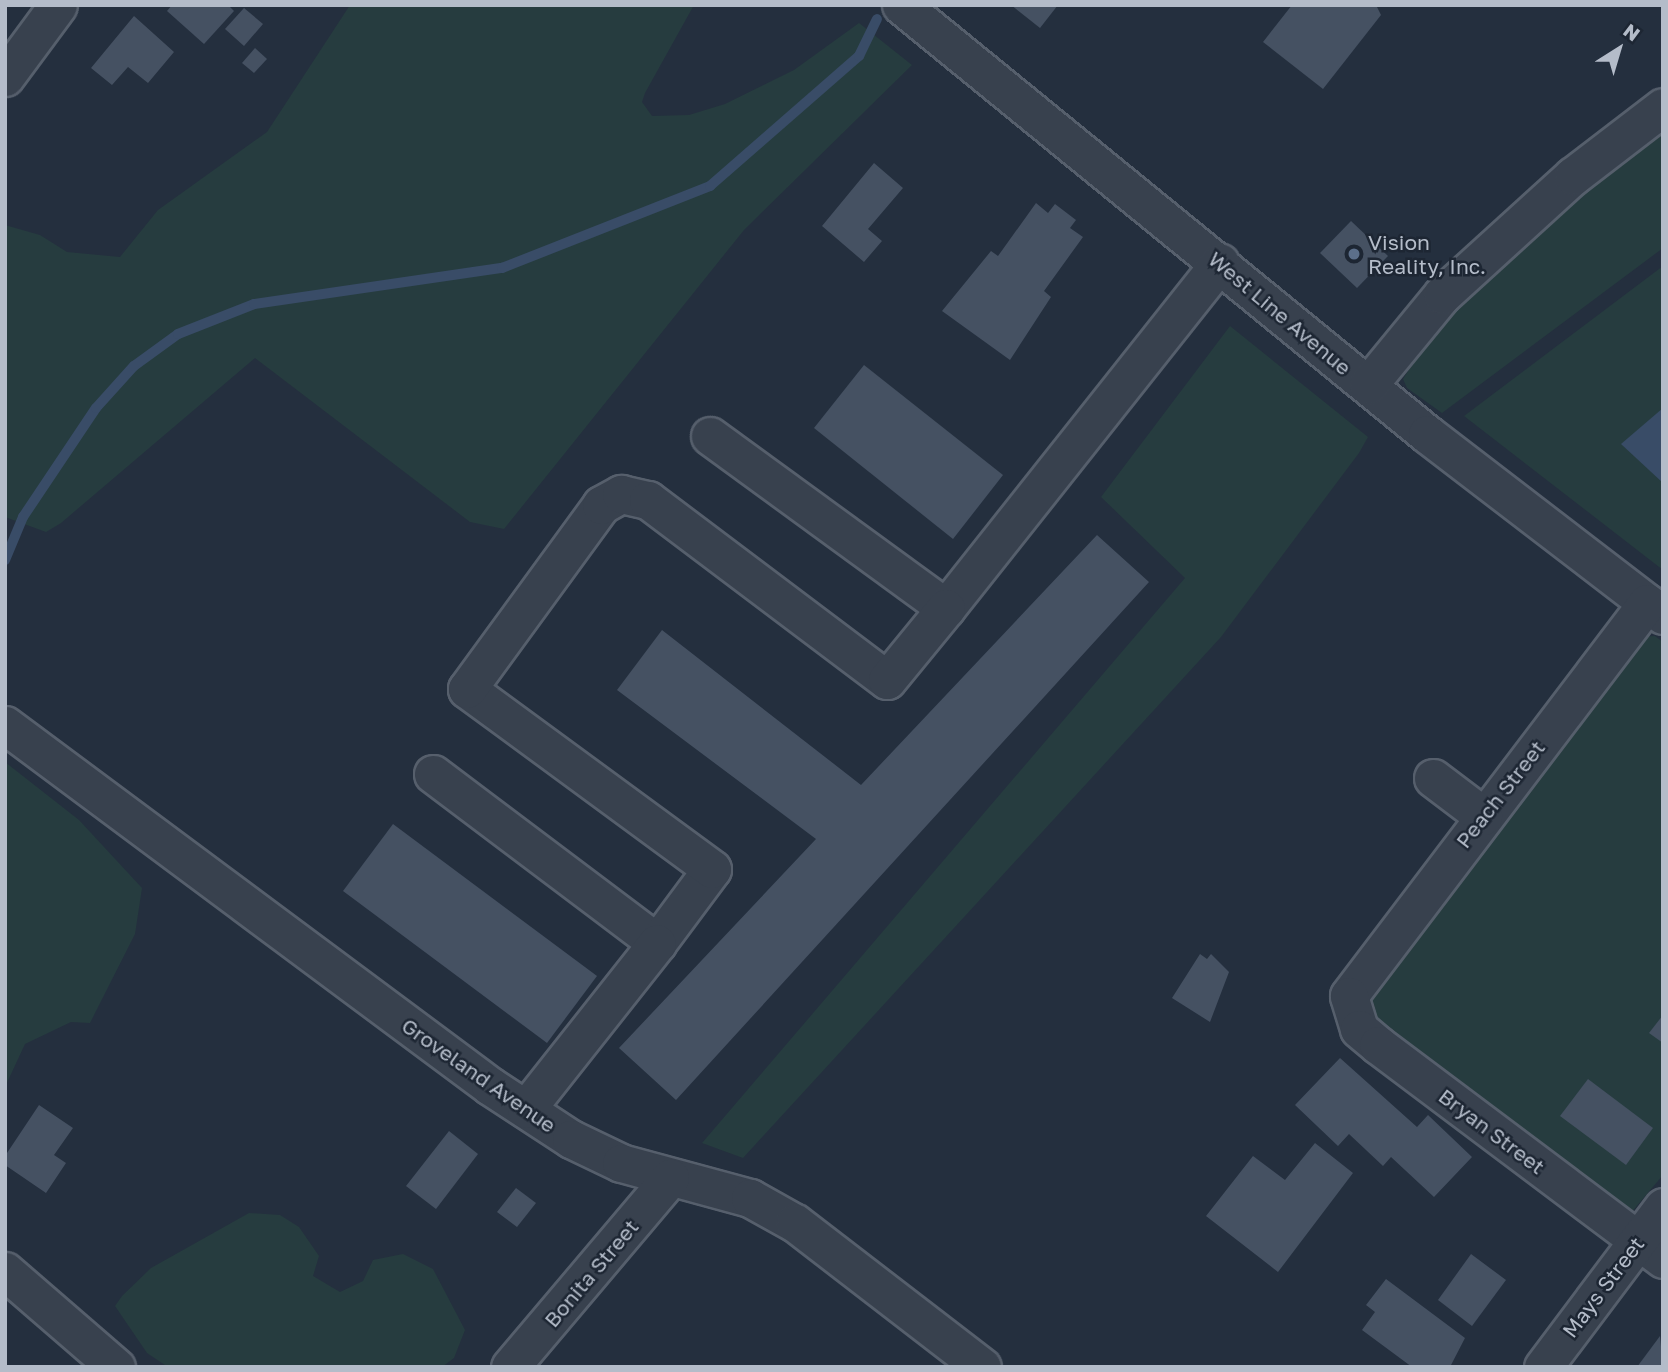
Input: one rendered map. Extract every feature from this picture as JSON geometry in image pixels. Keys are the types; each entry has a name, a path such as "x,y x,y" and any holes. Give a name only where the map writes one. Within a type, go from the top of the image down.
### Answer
{"street":[{"path":"9,64 58,5"},
{"name":"West Line Avenue","path":"901,5 1368,385 1655,609"},
{"path":"1368,385 1442,295 1573,176 1663,107"},
{"path":"526,1109 712,869 467,689 601,505 621,494 648,500 887,680 1220,262"},
{"path":"710,436 946,608"},
{"name":"Peach Street","path":"1353,985 1483,816 1655,609"},
{"name":"Groveland Avenue","path":"5,725 526,1109 621,1163 750,1198 795,1223 982,1367"},
{"path":"433,774 657,943"},
{"path":"1433,778 1483,816"},
{"name":"Bryan Street","path":"1353,985 1350,1009 1359,1029 1650,1250"},
{"name":"Bonita Street","path":"510,1367 670,1178"},
{"name":"Mays Street","path":"1542,1367 1650,1250 1663,1207"},
{"path":"5,1271 116,1367"}],"green space":[{"path":"350,5 694,5 645,93 642,102 652,116 689,115 725,104 794,70 859,23 912,65 744,230 504,529 470,522 255,358 61,523 46,532 5,517 5,225 40,235 67,252 120,257 158,210 267,132"},
{"path":"1663,128 1663,248 1442,413 1407,388 1403,379 1437,325 1565,207"},
{"path":"1663,266 1663,570 1464,416"},
{"path":"1230,326 1368,437 1359,453 1221,637 743,1158 702,1143 1185,578 1101,497"},
{"path":"1655,636 1663,642 1663,1175 1630,1214 1365,1016 1364,984 1640,637"},
{"path":"5,762 79,820 142,888 135,934 90,1023 71,1022 25,1044 5,1087"},
{"path":"249,1213 280,1215 299,1227 319,1256 313,1276 340,1292 363,1281 373,1260 403,1254 433,1269 465,1330 454,1358 442,1367 168,1367 147,1353 115,1306 122,1296 151,1268"}],"water":[{"path":"1663,408 1663,483 1621,444"}],"building":[{"path":"172,5 228,5 234,11 204,44 167,11"},
{"path":"1011,5 1058,5 1040,28"},
{"path":"1292,5 1376,5 1381,15 1323,89 1263,42"},
{"path":"244,8 263,24 244,46 225,29"},
{"path":"134,16 174,52 148,83 128,67 112,85 91,68"},
{"path":"255,48 267,59 254,73 242,63"},
{"path":"874,163 903,188 868,229 882,241 864,262 822,226"},
{"path":"1036,203 1048,213 1055,204 1076,220 1070,228 1083,237 1044,291 1051,297 1010,360 942,311 991,251 998,256"},
{"name":"Vision Reality, Inc.","path":"1351,221 1388,256 1357,288 1320,253"},
{"path":"864,365 1003,475 953,539 814,428"},
{"path":"1097,535 1149,582 676,1100 619,1048 816,839 617,690 662,630 861,785"},
{"path":"393,824 597,976 547,1043 343,891"},
{"path":"1200,954 1207,959 1211,954 1229,972 1210,1022 1172,998"},
{"path":"1663,1015 1663,1043 1649,1033"},
{"path":"1340,1058 1417,1127 1428,1115 1472,1157 1434,1197 1391,1157 1383,1166 1349,1134 1338,1146 1295,1105"},
{"path":"1588,1079 1653,1128 1626,1165 1560,1116"},
{"path":"39,1105 73,1128 54,1155 66,1163 46,1193 5,1165 5,1156"},
{"path":"449,1131 478,1154 436,1209 406,1186"},
{"path":"1315,1143 1353,1173 1278,1272 1206,1216 1253,1156 1285,1180"},
{"path":"516,1188 536,1203 517,1227 497,1212"},
{"path":"1471,1254 1506,1280 1472,1326 1438,1300"},
{"path":"1386,1279 1465,1338 1450,1367 1412,1367 1362,1330 1375,1312 1366,1305"},
{"path":"1660,1336 1663,1367 1637,1367"}],"waterway":[{"path":"5,560 23,517 96,408 134,366 178,334 254,304 502,268 710,186 859,56 877,19"}],"place":[{"name":"Vision Reality, Inc.","path":"1354,254"}]}
